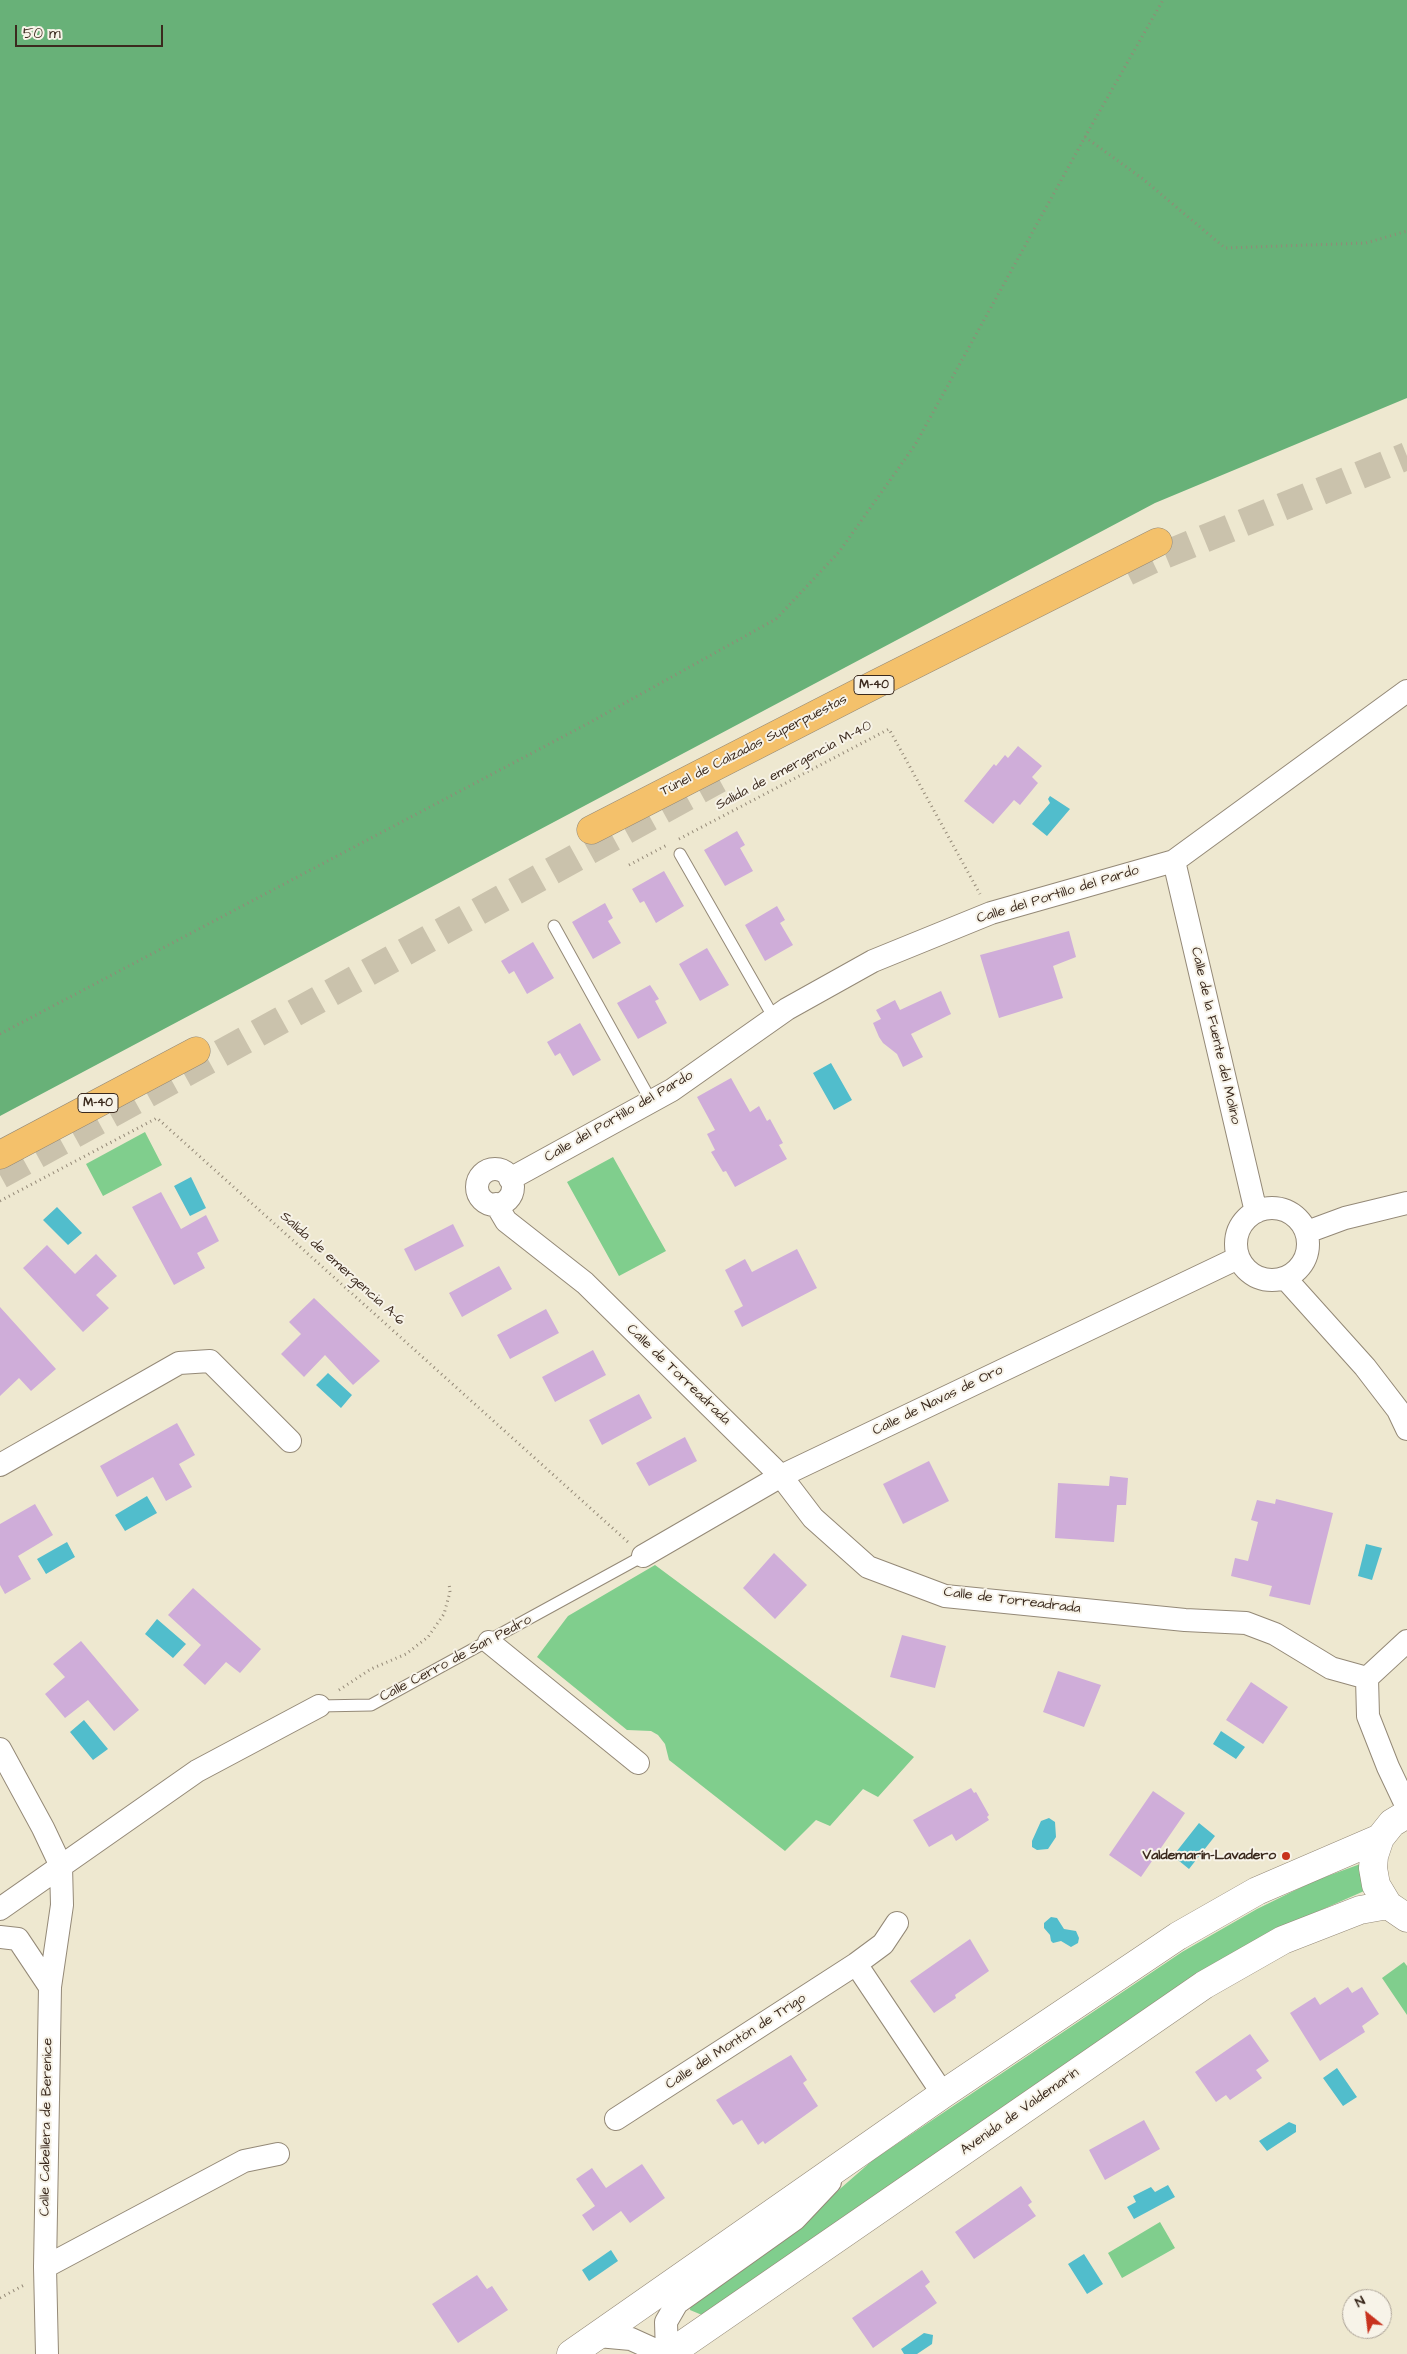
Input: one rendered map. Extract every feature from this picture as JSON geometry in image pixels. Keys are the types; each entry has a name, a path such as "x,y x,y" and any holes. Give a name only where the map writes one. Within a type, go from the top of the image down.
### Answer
{"highway":[{"name":"Túnel de Calzadas Superpuestas","path":"591,830 1158,542"},
{"name":"M-40","path":"0,1155 196,1051"}],"street":[{"name":"Calle del Portillo del Pardo","path":"510,1179 672,1090 774,1018 873,961 991,914 1174,861 1407,691"},
{"name":"Calle de la Fuente del Molino","path":"1174,861 1256,1212"},
{"path":"496,1169 502,1171 510,1179 512,1184 507,1200 496,1204 485,1202 478,1193 478,1181 485,1172 496,1169"},
{"path":"1307,1232 1345,1218 1407,1203"},
{"name":"Calle de Torreadrada","path":"496,1204 506,1221 584,1283 781,1476 813,1518 868,1567 945,1596 1185,1620 1246,1623 1275,1634 1331,1668 1367,1678"},
{"path":"1268,1208 1280,1208 1296,1217 1307,1232 1309,1245 1307,1257 1300,1268 1285,1278 1266,1280 1255,1276 1245,1268 1238,1258 1236,1247 1239,1232 1247,1218 1256,1212 1268,1208"},
{"name":"Calle de Navas de Oro","path":"643,1556 781,1476 1238,1258"},
{"path":"1285,1278 1365,1367 1398,1410 1407,1430"},
{"path":"0,1465 179,1363 210,1361 290,1441"},
{"path":"1407,1641 1367,1678 1368,1716 1388,1767 1407,1807"},
{"path":"489,1642 638,1763"},
{"name":"Calle Cerro de San Pedro","path":"61,1866 197,1771 318,1706"},
{"path":"0,1749 43,1828 61,1866 0,1909"},
{"path":"1398,1912 1376,1885 1373,1868 1374,1856 1380,1838 1392,1823 1407,1814"},
{"path":"571,2354 943,2094 1178,1936 1257,1892 1380,1838"},
{"name":"Calle Cabellera de Berenice","path":"47,2354 45,2267 50,1987 62,1905 61,1866"},
{"name":"Avenida de Valdemarín","path":"666,2354 1204,1985 1283,1940 1353,1912 1398,1912"},
{"name":"Calle del Montón de Trigo","path":"616,2119 856,1964 883,1944 897,1923"},
{"path":"0,1937 18,1939 50,1987"},
{"path":"856,1964 943,2094"},
{"path":"598,2336 631,2339 666,2354 666,2322 677,2303 795,2219 859,2153"},
{"path":"45,2267 244,2161 278,2154"}],"lane":[{"path":"680,854 774,1018"},
{"path":"554,926 651,1102"},
{"name":"Calle Cerro de San Pedro","path":"318,1706 371,1705 643,1556"}],"path":[{"path":"0,1034 587,724 776,619 839,552 916,445 1163,0"},
{"path":"1085,138 1143,179 1225,248 1366,243 1407,231"},
{"name":"Salida de emergencia M-40","path":"629,865 889,729 991,914"},
{"name":"Salida de emergencia A-6","path":"0,1201 157,1118 643,1556"},
{"path":"318,1706 359,1676 406,1654 428,1637 444,1614 450,1592 449,1583"}],"green space":[{"path":"0,0 1407,0 1407,398 1155,503 0,1116"},
{"path":"145,1132 162,1165 103,1196 86,1164"},
{"path":"613,1157 666,1251 619,1276 567,1182"},
{"path":"655,1565 914,1757 878,1797 863,1789 830,1826 816,1820 785,1851 669,1760 665,1744 658,1735 651,1731 627,1730 537,1657 568,1616"},
{"path":"1363,1863 1371,1888 1269,1933 702,2315 690,2310 691,2298 801,2223 873,2160 1182,1952 1257,1909 1314,1881"},
{"path":"1404,1962 1407,1966 1407,2015 1382,1978"},
{"path":"1160,2222 1175,2248 1122,2278 1108,2253"}],"water":[{"path":"1050,796 1070,809 1047,836 1032,824 1050,803 1048,799"},
{"path":"831,1063 852,1100 834,1110 813,1073"},
{"path":"191,1177 206,1208 190,1216 174,1186"},
{"path":"57,1207 82,1233 68,1245 43,1220"},
{"path":"328,1373 352,1395 341,1408 316,1385"},
{"path":"147,1496 157,1513 125,1531 115,1515"},
{"path":"67,1542 75,1557 46,1574 37,1559"},
{"path":"1366,1544 1382,1548 1372,1580 1358,1576"},
{"path":"157,1619 186,1644 173,1658 145,1634"},
{"path":"84,1720 108,1749 93,1760 70,1732"},
{"path":"1221,1731 1245,1747 1236,1759 1213,1744"},
{"path":"1049,1818 1055,1822 1056,1837 1048,1849 1037,1850 1032,1847 1032,1841 1041,1821"},
{"path":"1199,1823 1215,1836 1189,1869 1173,1856"},
{"path":"1051,1917 1057,1918 1064,1929 1076,1931 1079,1938 1078,1943 1071,1947 1061,1941 1053,1943 1050,1935 1044,1928 1044,1923"},
{"path":"1337,2068 1357,2097 1343,2106 1323,2078"},
{"path":"1289,2122 1296,2125 1296,2132 1267,2151 1259,2141"},
{"path":"1168,2185 1175,2197 1134,2219 1127,2207 1136,2202 1133,2196 1151,2187 1155,2192"},
{"path":"611,2250 618,2261 589,2281 582,2270"},
{"path":"1084,2254 1103,2284 1087,2294 1068,2264"},
{"path":"924,2333 933,2335 932,2344 917,2354 904,2354 901,2349"}],"building":[{"path":"1018,746 1042,766 1032,777 1038,783 1020,805 1014,800 993,824 964,801 994,764 996,766 1005,755 1008,758"},
{"path":"737,831 745,845 740,848 753,871 725,886 704,850"},
{"path":"664,871 684,906 656,923 644,901 640,903 632,889"},
{"path":"605,903 613,918 608,921 621,943 593,959 572,922"},
{"path":"777,906 785,920 780,923 793,945 765,961 745,925"},
{"path":"1069,931 1076,957 1053,966 1063,998 999,1018 980,955"},
{"path":"533,942 554,978 527,994 514,971 509,974 501,961"},
{"path":"707,948 729,985 700,1001 679,964"},
{"path":"650,985 659,999 655,1001 667,1023 638,1039 617,1003"},
{"path":"941,991 951,1014 911,1034 923,1057 903,1067 897,1054 883,1043 879,1037 873,1023 881,1019 876,1010 895,1000 900,1010"},
{"path":"580,1023 601,1060 573,1076 560,1053 555,1056 547,1042"},
{"path":"731,1078 750,1112 759,1106 767,1121 770,1119 783,1143 779,1145 787,1159 735,1187 726,1171 723,1172 711,1152 715,1150 707,1134 715,1130 697,1097"},
{"path":"161,1192 181,1229 206,1215 219,1241 197,1253 205,1268 174,1285 132,1207"},
{"path":"453,1224 464,1246 415,1271 404,1249"},
{"path":"47,1245 75,1274 96,1254 117,1276 96,1295 109,1308 83,1332 23,1268"},
{"path":"797,1249 817,1288 742,1327 734,1311 743,1306 725,1270 745,1259 752,1272"},
{"path":"499,1266 512,1289 462,1317 449,1293"},
{"path":"314,1298 380,1361 353,1385 325,1355 304,1377 281,1354 301,1334 289,1322"},
{"path":"0,1307 56,1369 31,1391 19,1378 0,1396"},
{"path":"546,1309 559,1333 510,1359 497,1335"},
{"path":"593,1350 606,1375 555,1402 542,1377"},
{"path":"639,1394 652,1418 602,1445 589,1420"},
{"path":"177,1423 195,1455 179,1464 192,1487 166,1501 153,1477 117,1497 100,1466"},
{"path":"685,1437 697,1461 649,1486 636,1463"},
{"path":"929,1461 949,1501 903,1524 883,1484"},
{"path":"1110,1476 1128,1478 1126,1505 1117,1505 1114,1542 1055,1538 1058,1483 1109,1486"},
{"path":"1276,1499 1333,1513 1310,1605 1269,1596 1272,1586 1231,1576 1235,1558 1248,1561 1258,1522 1251,1520 1257,1500 1275,1504"},
{"path":"35,1504 53,1535 18,1556 31,1579 5,1594 0,1585 0,1524"},
{"path":"774,1553 807,1585 775,1619 743,1588"},
{"path":"193,1588 261,1649 240,1673 226,1662 205,1685 183,1665 201,1645 168,1615"},
{"path":"902,1635 946,1646 935,1688 890,1677"},
{"path":"81,1641 139,1710 114,1731 88,1700 65,1718 45,1694 65,1677 53,1664"},
{"path":"1058,1671 1101,1685 1084,1727 1043,1712"},
{"path":"1251,1682 1288,1707 1263,1744 1226,1720"},
{"path":"971,1788 974,1793 976,1792 989,1815 987,1817 989,1820 956,1841 952,1834 929,1847 913,1820"},
{"path":"1153,1791 1185,1813 1141,1877 1109,1855"},
{"path":"970,1939 989,1971 955,1995 956,1998 934,2013 910,1981"},
{"path":"1348,1987 1352,1993 1362,1987 1379,2014 1362,2026 1365,2032 1320,2061 1290,2013 1315,1997 1320,2005"},
{"path":"1250,2034 1269,2061 1256,2070 1262,2078 1230,2100 1226,2095 1216,2102 1195,2072"},
{"path":"791,2055 807,2080 803,2083 818,2106 765,2144 763,2141 758,2145 742,2120 733,2125 716,2100"},
{"path":"1144,2120 1160,2149 1105,2180 1089,2150"},
{"path":"642,2164 665,2198 630,2223 621,2211 593,2231 582,2215 595,2206 576,2179 592,2168 606,2188"},
{"path":"1021,2186 1032,2202 1028,2205 1036,2216 974,2259 955,2232"},
{"path":"922,2270 930,2282 925,2286 937,2303 873,2348 852,2318"},
{"path":"477,2275 487,2289 492,2286 508,2310 458,2343 432,2304"}],"tunnel":[{"path":"1127,572 1152,560 1407,456"},
{"path":"0,1175 719,779"}],"place":[{"name":"Valdemarín-Lavadero","path":"1286,1856"}]}
